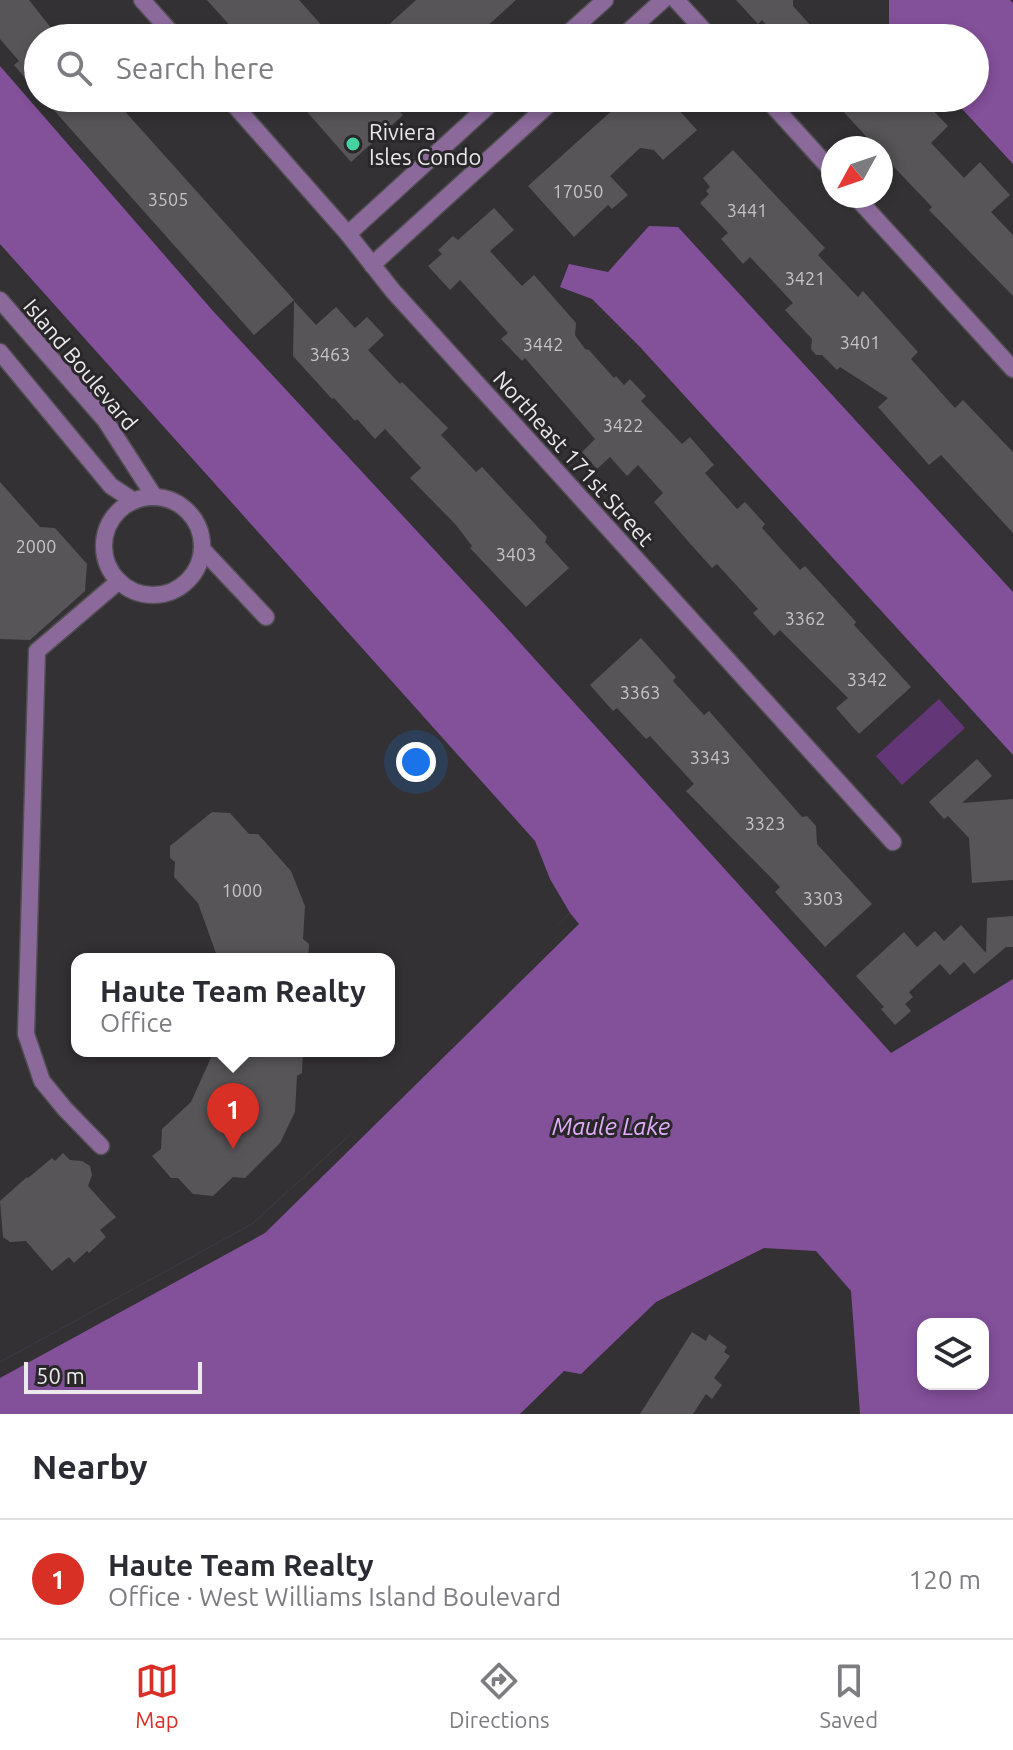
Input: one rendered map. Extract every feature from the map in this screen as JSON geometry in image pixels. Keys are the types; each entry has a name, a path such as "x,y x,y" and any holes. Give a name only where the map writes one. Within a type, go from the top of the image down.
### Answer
{"street":[{"path":"142,0 163,24"},
{"path":"578,24 605,0"},
{"path":"636,24 663,0"},
{"path":"676,0 698,24"},
{"name":"Northeast 171st Street","path":"240,112 348,234 403,303 893,842"},
{"path":"348,234 482,112"},
{"path":"372,265 541,112"},
{"path":"779,112 821,159"},
{"path":"866,208 1013,369"},
{"name":"Island Boulevard","path":"0,300 105,420 154,496"},
{"path":"0,352 111,486 134,501"},
{"path":"154,496 184,507 201,533 202,549 199,564 191,578 179,588 164,594 149,595 132,590 119,581 109,567 104,551 105,534 123,506 154,496"},
{"path":"202,549 266,617"},
{"path":"101,1146 42,1081 26,1034 37,651 119,581"}],"shaded area":[{"path":"939,699 965,728 902,785 876,756"}],"water":[{"path":"889,0 1010,0 1013,3 1013,164 965,112 989,112 989,24 889,24"},
{"name":"Maule Lake","path":"0,66 24,94 24,112 40,112 213,311 504,625 891,1053 1013,979 1013,1414 860,1414 851,1291 816,1251 764,1248 656,1302 581,1374 564,1371 520,1414 0,1414 0,1362 252,1224 340,1144 453,1034 570,913 550,879 535,841 0,244"},
{"path":"649,226 678,227 1013,592 1013,755 640,347 592,299 560,287 569,264 608,272"}],"pier":[{"path":"570,913 579,924 265,1233 0,1378 0,1362 252,1224 340,1144"}],"building":[{"path":"0,0 29,0 48,24 24,24 24,77 14,65 19,61 0,39"},
{"path":"207,0 299,0 320,24 228,24"},
{"path":"416,0 516,0 489,24 389,24"},
{"path":"736,0 793,0 793,6 809,24 766,24 762,20 758,24"},
{"path":"55,112 126,112 294,300 254,335"},
{"name":"Riviera Isles Condo","path":"307,112 400,112 403,115 351,162"},
{"path":"610,112 681,112 697,130 663,160 654,150 640,148 610,176 628,195 612,209 608,205 574,237 528,186"},
{"path":"844,112 934,112 948,126 931,143 964,178 980,162 1010,195 991,212 1013,235 1013,296 929,210 932,207 893,166 893,136 866,136"},
{"path":"733,150 825,248 818,255 858,297 863,291 918,352 911,359 955,408 963,400 1013,452 1013,533 941,455 929,465 878,407 888,398 840,367 837,370 822,355 816,355 811,349 812,339 785,310 793,303 750,257 743,264 721,239 728,233 700,203 709,194 706,191 710,187 703,178"},
{"path":"494,208 514,230 490,251 522,286 534,275 576,323 575,335 585,349 624,385 630,379 646,396 641,401 682,444 690,437 714,465 705,473 737,509 745,502 765,524 762,528 800,570 805,566 911,687 859,734 836,708 848,698 780,630 774,636 753,613 758,609 717,564 712,568 654,502 663,493 638,465 627,476 610,457 597,469 582,452 595,439 525,358 522,361 501,339 508,333 460,280 450,290 428,266 442,254 438,250 453,236 458,240"},
{"path":"294,301 316,325 336,307 355,328 367,317 384,335 368,350 448,428 441,435 476,472 482,467 547,537 545,542 569,568 526,607 470,548 472,546 456,525 410,478 421,468 385,429 375,439 332,399 293,356"},
{"path":"0,482 40,527 55,528 87,564 85,591 30,640 0,639"},
{"path":"641,638 676,677 673,681 704,715 709,711 802,817 807,816 816,826 817,844 872,904 825,947 775,892 780,887 686,791 694,784 650,736 646,739 617,708 613,711 590,685"},
{"path":"977,759 992,776 962,803 1013,799 1013,880 972,883 969,838 948,816 944,819 929,802"},
{"path":"212,812 230,813 249,834 258,834 291,871 305,906 303,939 309,944 308,953 216,953 198,903 174,877 175,862 170,858 170,846"},
{"path":"1013,916 1013,947 1006,947 974,974 964,962 950,975 940,964 909,992 913,997 905,1004 911,1011 895,1025 881,1009 884,1007 856,976 904,932 917,947 935,931 944,941 961,925 986,953 987,918"},
{"path":"211,1057 303,1057 302,1073 297,1076 295,1112 280,1143 245,1178 233,1177 213,1196 193,1194 178,1178 171,1178 152,1156 161,1149 162,1129 191,1102"},
{"path":"63,1153 70,1160 82,1161 90,1166 92,1175 88,1186 116,1217 100,1230 106,1237 89,1253 87,1251 74,1263 69,1257 52,1271 26,1241 10,1242 3,1237 0,1201 27,1177"},
{"path":"692,1332 706,1341 709,1334 727,1347 724,1352 730,1356 714,1378 722,1385 712,1399 706,1394 693,1414 640,1414"}],"place":[{"name":"Riviera Isles Condo","path":"353,144"},
{"name":"Haute Team Realty","path":"233,1149"}]}
